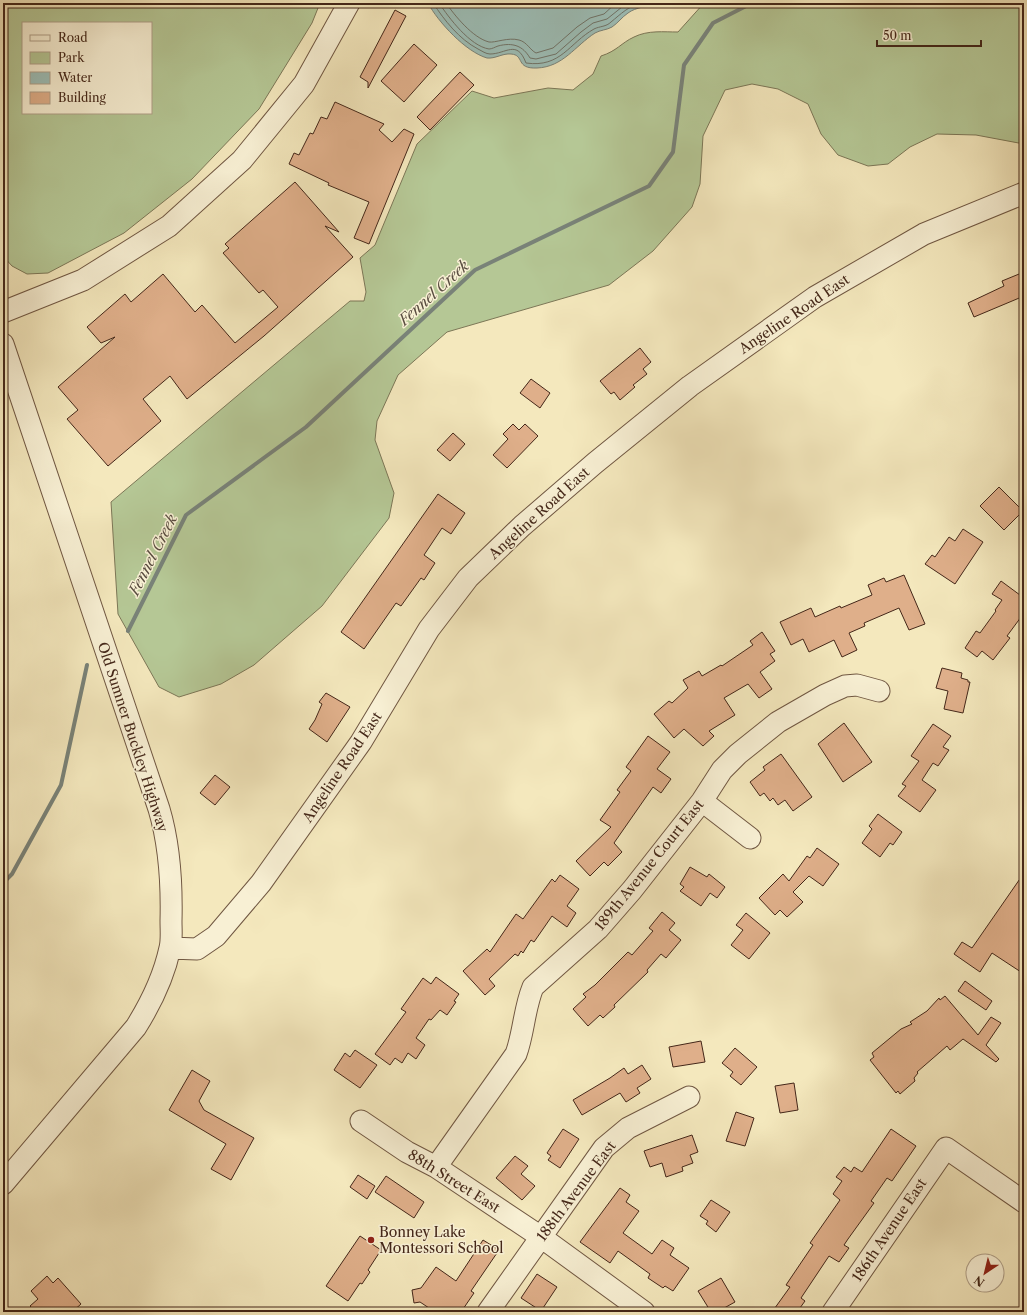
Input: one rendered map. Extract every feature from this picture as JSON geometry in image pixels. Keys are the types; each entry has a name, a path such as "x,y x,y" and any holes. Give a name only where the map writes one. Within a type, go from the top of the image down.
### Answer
{"street":[{"path":"3,312 83,280 169,226 242,160 304,84 348,3"},
{"name":"Angeline Road East","path":"170,948 197,950 216,936 261,883 361,742 429,628 468,578 522,526 595,463 690,386 815,297 924,234 1024,193"},
{"name":"Old Sumner Buckley Highway","path":"3,344 166,833 171,871 170,948 153,997 136,1027 3,1184"},
{"name":"189th Avenue Court East","path":"436,1167 516,1054 528,998 533,988 598,930 632,890 702,801 722,770 738,754 778,722 825,695 845,686 857,685 879,691"},
{"path":"702,801 750,838"},
{"name":"188th Avenue East","path":"488,1312 604,1148 614,1138 628,1128 689,1097"},
{"name":"88th Street East","path":"361,1121 407,1152 436,1167 541,1237 644,1312"},
{"name":"186th Avenue East","path":"833,1312 946,1148 1024,1202"}],"green space":[{"path":"3,3 320,3 312,23 259,109 192,179 124,233 48,273 27,274 12,266 3,256"},
{"path":"704,3 1024,3 1024,144 976,135 937,134 910,147 888,164 868,166 838,155 821,134 808,104 778,89 752,84 725,90 703,136 700,184 692,207 653,251 609,285 447,332 398,375 377,421 375,440 394,493 389,518 322,606 254,665 221,684 179,697 159,687 118,614 111,502 350,301 364,301 366,292 360,258 375,245 417,144 472,91 494,98 548,88 573,90 593,74 601,56 611,52 630,39 645,33 678,32"}],"water":[{"path":"428,3 656,3 631,11 612,27 595,33 562,60 546,67 530,68 523,64 515,55 508,54 487,58 470,50 438,19"}],"building":[{"path":"395,10 406,16 368,88 368,82 360,77"},
{"path":"414,44 437,65 404,102 381,81"},
{"path":"460,72 474,85 430,130 417,117"},
{"path":"335,102 384,124 379,130 392,142 404,129 414,134 369,244 354,238 369,202 328,185 329,183 289,164 294,153 299,155 310,133 313,134 321,117 327,119"},
{"path":"295,182 339,232 325,226 353,257 264,336 187,399 170,376 143,399 161,421 108,466 67,419 78,410 58,387 115,337 101,343 87,327 125,294 131,302 163,274 195,312 202,305 235,343 278,307 263,290 259,293 223,253 229,248 225,244"},
{"path":"1024,272 1024,296 974,317 968,303 1004,286 1002,281"},
{"path":"640,348 651,362 643,369 647,374 633,385 635,387 620,400 614,392 611,394 600,381"},
{"path":"531,379 550,393 540,408 520,393"},
{"path":"513,424 519,430 525,424 538,436 507,468 493,455 508,439 503,434"},
{"path":"453,433 465,444 450,461 437,450"},
{"path":"999,487 1023,511 1004,530 980,506"},
{"path":"438,494 465,513 451,534 442,528 424,555 435,563 424,580 421,578 401,606 396,603 364,649 341,632"},
{"path":"963,529 983,542 955,584 925,564 932,555 935,557 949,537 955,541"},
{"path":"904,575 925,624 909,630 899,608 864,623 865,626 849,633 857,650 842,657 834,640 809,652 803,639 791,645 780,622 811,608 815,617 840,606 841,608 872,595 868,585 884,578 886,582"},
{"path":"1001,581 1024,598 1024,613 1007,636 1010,638 993,660 982,651 977,657 965,648 976,631 980,633 1002,600 992,594"},
{"path":"762,632 775,651 770,654 775,661 760,672 772,689 759,698 748,684 724,698 735,715 709,731 714,736 703,746 684,729 674,738 654,714 669,701 672,703 688,688 683,680 699,671 702,676 721,665 722,666 753,645 750,641"},
{"path":"942,668 962,673 961,678 970,682 963,713 944,709 948,691 936,688"},
{"path":"326,693 350,707 327,742 309,729 322,704 319,702"},
{"path":"844,723 872,762 843,782 818,744"},
{"path":"933,724 951,736 943,747 949,750 938,766 933,763 922,780 936,790 920,812 898,796 906,786 902,784 919,761 911,756"},
{"path":"648,736 670,752 657,769 671,779 661,793 653,787 614,843 622,852 608,866 604,862 590,876 576,861 611,827 600,820 620,792 617,790 631,771 626,767"},
{"path":"781,754 812,797 793,811 785,800 778,805 773,798 770,801 764,793 760,796 750,782 765,770 763,767"},
{"path":"215,775 230,787 215,805 200,793"},
{"path":"878,814 902,832 893,845 890,843 880,857 862,843 872,829 869,826"},
{"path":"817,848 839,864 823,886 809,876 793,892 803,902 787,917 780,910 775,915 759,898 783,874 789,881 807,856 810,858"},
{"path":"690,867 707,877 709,874 725,887 717,898 710,893 701,906 680,891 684,887 680,884"},
{"path":"1024,873 1024,974 992,953 980,972 954,954 962,942 972,948"},
{"path":"560,875 579,889 567,906 576,913 567,927 552,916 534,942 531,940 523,953 521,951 518,956 515,954 489,979 495,986 485,995 463,971 487,949 490,952 516,914 523,919 552,879 555,882"},
{"path":"662,912 675,923 669,930 681,940 666,958 661,954 647,970 648,972 614,1005 615,1007 603,1018 600,1015 588,1026 573,1009 586,997 583,994 595,985 628,952 632,955 653,931 649,928"},
{"path":"746,913 770,933 749,959 731,945 743,930 736,925"},
{"path":"436,977 459,994 454,1001 456,1002 447,1015 440,1010 431,1020 429,1019 416,1038 425,1045 416,1059 408,1053 402,1063 395,1058 390,1065 375,1054 406,1012 401,1009 423,978 431,984"},
{"path":"965,981 992,1001 986,1010 958,991"},
{"path":"945,996 978,1035 991,1017 1001,1023 986,1045 999,1059 996,1062 963,1039 950,1050 947,1046 917,1072 918,1073 914,1078 915,1081 900,1094 898,1091 896,1093 870,1060 874,1057 872,1053 901,1029 912,1024 910,1022 927,1011 939,998 940,1000"},
{"path":"701,1041 705,1062 673,1067 669,1047"},
{"path":"735,1048 757,1067 741,1085 730,1076 733,1072 722,1063"},
{"path":"355,1050 377,1065 360,1088 334,1070 345,1053 350,1057"},
{"path":"642,1065 651,1079 637,1088 640,1093 626,1102 620,1093 582,1115 573,1100 624,1068 628,1074"},
{"path":"192,1070 210,1081 199,1101 204,1110 254,1138 231,1180 211,1169 226,1144 169,1110"},
{"path":"794,1083 798,1110 780,1113 775,1086"},
{"path":"736,1112 754,1118 745,1146 726,1141"},
{"path":"563,1129 579,1139 560,1168 548,1160 551,1156 547,1153"},
{"path":"891,1129 916,1146 892,1181 887,1178 871,1201 874,1203 844,1245 849,1248 839,1262 829,1256 801,1298 805,1301 797,1312 772,1312 790,1287 786,1285 813,1245 810,1243 840,1200 833,1194 842,1181 836,1177 844,1167 851,1172 854,1167 862,1172"},
{"path":"692,1135 698,1152 690,1155 693,1163 682,1167 683,1171 666,1177 662,1163 650,1167 644,1151"},
{"path":"515,1156 528,1166 521,1174 535,1186 522,1200 496,1178"},
{"path":"358,1175 375,1186 367,1199 350,1187"},
{"path":"386,1176 424,1202 414,1218 375,1192"},
{"path":"620,1188 630,1195 626,1202 639,1211 623,1233 652,1254 662,1240 674,1248 670,1255 689,1268 673,1291 665,1286 663,1288 648,1278 650,1274 618,1251 610,1263 580,1242"},
{"path":"711,1200 730,1212 716,1232 706,1224 708,1221 700,1216"},
{"path":"360,1236 381,1250 368,1270 370,1272 362,1284 360,1283 348,1301 326,1286"},
{"name":"Bonney Lake Montessori School","path":"483,1240 499,1250 471,1291 474,1293 461,1312 435,1312 420,1302 414,1303 412,1290 421,1288 436,1267 456,1281"},
{"path":"537,1274 557,1287 541,1311 521,1298"},
{"path":"47,1276 53,1283 58,1278 81,1304 72,1312 36,1312 30,1306 38,1299 31,1291"},
{"path":"721,1278 735,1302 717,1312 711,1312 698,1291"}],"waterway":[{"name":"Fennel Creek","path":"128,631 186,515 306,427 475,270 649,186 673,152 684,65 713,23 752,3"},
{"name":"Fennel Creek","path":"3,883 12,874 61,785 87,665"}],"place":[{"name":"Bonney Lake Montessori School","path":"371,1240"}]}
